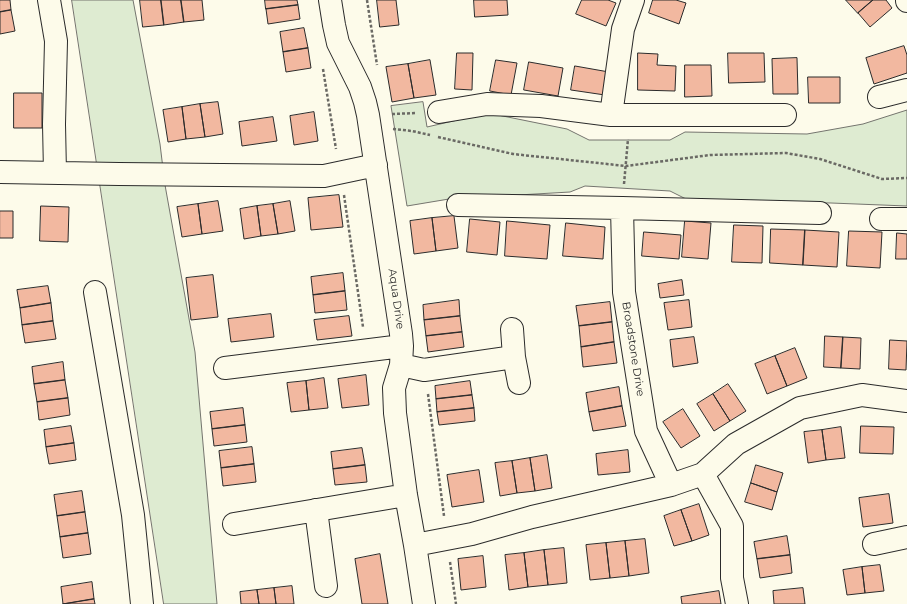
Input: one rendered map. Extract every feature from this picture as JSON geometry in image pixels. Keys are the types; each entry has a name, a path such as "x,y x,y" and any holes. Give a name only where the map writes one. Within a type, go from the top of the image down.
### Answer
{"street":[{"path":"49,0 56,42 54,124 55,173"},
{"name":"Aqua Drive","path":"330,0 338,43 360,88 365,102 376,165 402,356 394,388 394,406 406,495 424,604"},
{"path":"620,115 624,29 633,0"},
{"path":"879,97 907,90"},
{"path":"439,112 487,104 541,106 620,115 785,115"},
{"path":"0,172 324,176 376,165"},
{"path":"458,205 820,213"},
{"name":"Broadstone Drive","path":"622,208 624,292 646,431 671,485"},
{"path":"881,219 907,219"},
{"path":"96,292 133,515 142,604"},
{"path":"512,329 514,357 519,383"},
{"path":"225,368 366,350 402,356 424,370 514,357"},
{"path":"415,544 472,534 532,517 671,485 703,474 736,444 800,408 862,395 907,401"},
{"path":"703,474 732,526 732,578 737,604"},
{"path":"234,524 406,495"},
{"path":"316,510 326,586"},
{"path":"874,544 907,537"}],"path":[{"path":"322,63 366,350"},
{"path":"368,115 439,112"},
{"path":"620,115 626,166 622,208"},
{"path":"388,128 412,131 513,154 626,166 710,156 786,153 820,159 882,179 907,178"}],"green space":[{"path":"72,0 133,0 160,144 165,185 195,352 217,604 164,604"},
{"path":"423,102 427,127 488,113 567,129 589,140 670,140 685,132 807,134 863,124 907,110 907,206 688,200 670,191 585,186 570,192 449,199 407,206 391,106"}],"building":[{"path":"0,0 10,0 11,10 0,12"},
{"path":"140,0 161,0 164,25 143,27"},
{"path":"161,0 181,0 184,22 164,25"},
{"path":"181,0 202,0 204,20 184,22"},
{"path":"265,0 297,0 298,5 266,9"},
{"path":"377,0 396,0 399,25 380,27"},
{"path":"474,0 507,0 508,15 475,17"},
{"path":"582,0 608,0 616,3 606,26 576,14"},
{"path":"653,0 676,0 686,3 679,24 649,13"},
{"path":"846,0 873,0 858,13"},
{"path":"873,0 886,0 892,8 870,27 858,13"},
{"path":"298,5 300,19 268,24 266,9"},
{"path":"11,10 15,31 0,34 0,12"},
{"path":"304,28 308,48 283,52 280,32"},
{"path":"904,46 907,55 907,73 874,84 866,58"},
{"path":"308,48 311,68 286,72 283,52"},
{"path":"457,53 473,53 472,90 455,89"},
{"path":"638,53 658,54 657,65 676,66 675,91 638,90"},
{"path":"728,53 764,53 765,82 729,83"},
{"path":"797,58 798,94 773,94 772,59"},
{"path":"430,60 436,95 414,98 408,64"},
{"path":"496,60 517,63 511,95 490,91"},
{"path":"529,62 563,68 558,96 524,90"},
{"path":"408,64 414,98 392,102 386,67"},
{"path":"685,65 711,65 712,96 685,97"},
{"path":"575,66 609,72 605,95 571,90"},
{"path":"808,77 840,77 840,103 809,103"},
{"path":"14,93 42,93 42,128 14,128"},
{"path":"218,102 223,134 205,137 200,104"},
{"path":"200,104 205,137 186,139 182,107"},
{"path":"182,107 186,139 168,142 163,110"},
{"path":"314,112 318,141 294,145 290,116"},
{"path":"273,117 277,141 242,146 239,122"},
{"path":"339,195 343,227 311,230 308,198"},
{"path":"218,201 223,231 202,234 198,204"},
{"path":"290,201 295,231 278,234 273,204"},
{"path":"198,204 202,234 182,237 177,207"},
{"path":"273,204 278,234 261,236 257,206"},
{"path":"41,206 69,207 68,242 40,241"},
{"path":"257,206 261,236 244,239 240,209"},
{"path":"0,211 13,211 13,238 0,238"},
{"path":"454,216 458,248 436,251 432,218"},
{"path":"432,218 436,251 414,254 410,221"},
{"path":"470,219 500,222 497,255 467,252"},
{"path":"507,221 550,225 547,259 505,256"},
{"path":"685,221 711,223 708,259 682,257"},
{"path":"566,223 605,227 603,259 563,256"},
{"path":"734,225 763,226 762,263 732,262"},
{"path":"771,229 805,230 803,265 770,263"},
{"path":"805,230 839,232 837,267 803,265"},
{"path":"849,231 882,232 880,268 847,266"},
{"path":"644,232 681,235 679,259 642,256"},
{"path":"897,233 907,234 907,259 896,259"},
{"path":"343,273 345,291 313,295 311,277"},
{"path":"213,275 218,317 191,320 186,278"},
{"path":"682,280 684,295 660,298 658,284"},
{"path":"48,286 51,303 20,308 17,290"},
{"path":"345,291 347,310 315,313 313,295"},
{"path":"459,300 460,316 424,320 423,305"},
{"path":"689,300 692,327 668,330 664,303"},
{"path":"610,302 612,322 579,326 576,306"},
{"path":"51,303 53,321 22,325 20,308"},
{"path":"271,314 274,337 231,342 228,319"},
{"path":"349,316 352,336 317,340 314,320"},
{"path":"460,316 462,332 426,336 424,320"},
{"path":"53,321 56,339 25,343 22,325"},
{"path":"612,322 614,342 581,347 579,326"},
{"path":"462,332 464,347 428,352 426,336"},
{"path":"825,336 843,337 841,368 824,367"},
{"path":"694,337 698,363 673,367 670,340"},
{"path":"843,337 861,338 860,369 841,368"},
{"path":"890,340 907,341 906,370 889,369"},
{"path":"614,342 617,363 583,367 581,347"},
{"path":"795,348 807,378 787,386 775,356"},
{"path":"775,356 787,386 767,394 755,364"},
{"path":"63,362 65,380 34,384 32,367"},
{"path":"366,375 369,405 342,408 338,379"},
{"path":"324,378 328,408 309,410 306,381"},
{"path":"65,380 68,398 37,402 34,384"},
{"path":"306,381 309,410 291,412 287,383"},
{"path":"470,381 472,395 436,399 435,386"},
{"path":"728,384 746,411 730,421 713,394"},
{"path":"619,387 622,406 589,412 586,393"},
{"path":"713,394 730,421 714,431 697,404"},
{"path":"472,395 474,408 437,412 436,399"},
{"path":"68,398 70,415 39,420 37,402"},
{"path":"622,406 626,426 593,431 589,412"},
{"path":"243,408 245,425 212,429 210,412"},
{"path":"474,408 475,421 439,425 437,412"},
{"path":"683,409 700,436 681,448 663,422"},
{"path":"245,425 247,442 214,446 212,429"},
{"path":"71,426 74,443 46,447 44,430"},
{"path":"861,426 894,427 893,454 860,453"},
{"path":"841,427 845,458 826,460 822,430"},
{"path":"822,430 826,460 808,463 804,432"},
{"path":"74,443 76,460 49,464 46,447"},
{"path":"252,447 254,464 221,468 219,451"},
{"path":"362,448 365,465 333,469 331,452"},
{"path":"628,450 630,472 598,475 596,454"},
{"path":"547,455 552,488 535,491 530,458"},
{"path":"530,458 535,491 517,493 512,461"},
{"path":"512,461 517,493 500,496 495,463"},
{"path":"254,464 256,482 223,486 221,468"},
{"path":"365,465 367,482 335,485 333,469"},
{"path":"756,465 783,473 777,492 751,483"},
{"path":"479,470 484,502 452,507 447,475"},
{"path":"751,483 777,492 772,510 745,502"},
{"path":"82,491 85,512 57,516 54,495"},
{"path":"889,494 893,523 863,527 859,498"},
{"path":"699,504 709,535 692,541 681,510"},
{"path":"681,510 692,541 674,546 664,516"},
{"path":"85,512 88,533 60,537 57,516"},
{"path":"88,533 91,554 63,558 60,537"},
{"path":"787,536 790,555 757,559 754,542"},
{"path":"645,539 649,573 629,576 625,541"},
{"path":"625,541 629,576 610,578 606,543"},
{"path":"606,543 610,578 590,580 586,545"},
{"path":"564,548 567,583 548,585 544,550"},
{"path":"544,550 548,585 528,587 524,553"},
{"path":"524,553 528,587 509,590 505,555"},
{"path":"380,554 388,604 362,604 355,559"},
{"path":"790,555 792,573 760,578 757,559"},
{"path":"483,556 486,587 461,590 458,559"},
{"path":"880,565 884,591 865,593 862,567"},
{"path":"862,567 865,593 847,595 843,570"},
{"path":"92,582 94,599 63,604 61,587"},
{"path":"292,586 294,604 276,604 274,588"},
{"path":"274,588 276,604 259,604 257,590"},
{"path":"803,588 805,604 774,604 773,591"},
{"path":"257,590 259,604 241,604 240,592"},
{"path":"719,591 721,604 682,604 681,597"},
{"path":"94,599 95,604 63,604"}]}
